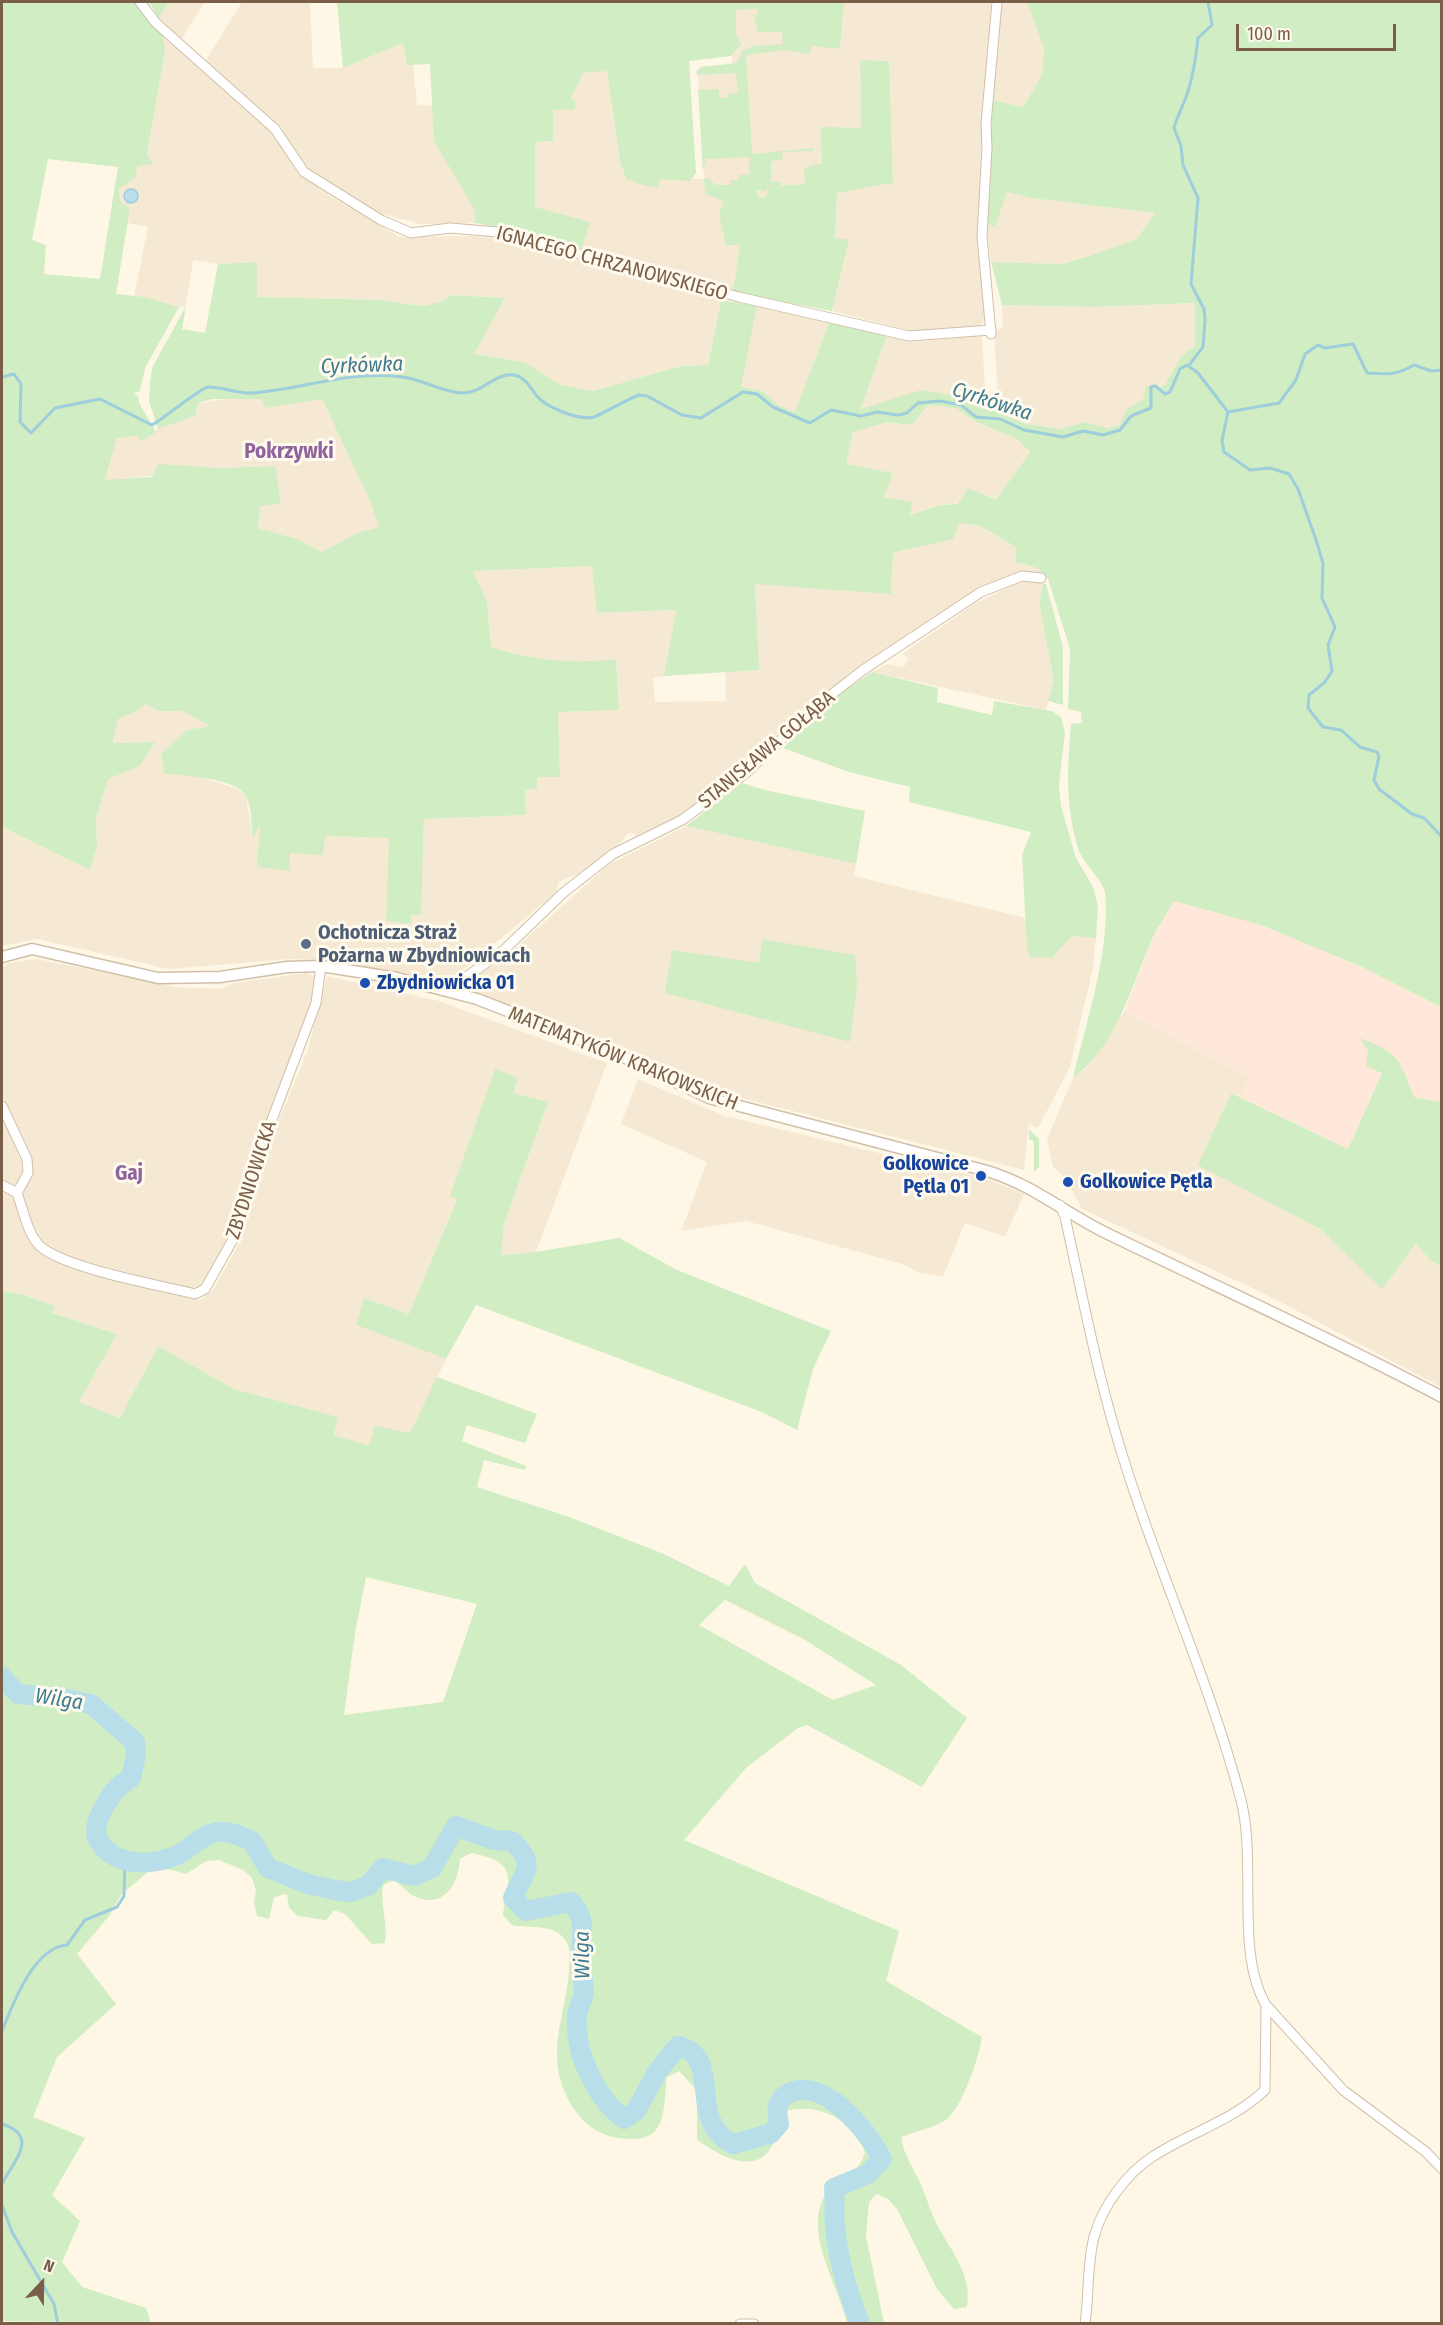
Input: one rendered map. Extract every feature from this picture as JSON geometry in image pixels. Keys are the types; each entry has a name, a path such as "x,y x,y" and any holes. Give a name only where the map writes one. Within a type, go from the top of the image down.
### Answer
{"street":[{"name":"IGNACEGO CHRZANOWSKIEGO","path":"140,2 156,23 275,129 303,172 381,220 411,233 450,228 498,232 739,297 909,336 991,333 982,236 987,148 986,124 998,2"},
{"name":"STANISŁAWA GOŁĄBA","path":"448,990 504,950 563,893 612,854 631,843 670,827 702,806 777,746 818,705 863,670 981,592 1022,576 1041,578"},
{"name":"MATEMATYKÓW KRAKOWSKICH","path":"2,957 32,949 158,978 220,977 284,967 321,966 383,975 448,990 615,1053 709,1098 987,1171 1027,1185 1105,1232 1250,1300 1442,1397"},
{"name":"ZBYDNIOWICKA","path":"16,1193 33,1235 41,1247 89,1267 195,1294 205,1289 236,1234 256,1162 316,1003 321,966"},
{"path":"2,1106 27,1158 28,1173 16,1193 2,1185"},
{"path":"1060,1205 1065,1217 1116,1434 1221,1733 1241,1802 1249,1862 1251,1967 1257,1990 1266,2005 1343,2090 1426,2152 1442,2169"},
{"path":"1085,2324 1093,2238 1103,2214 1123,2185 1151,2158 1246,2108 1265,2090 1266,2005"},
{"path":"740,2324 754,2324"}],"shaded area":[{"path":"169,2 205,2 181,40 159,18"},
{"path":"242,2 310,2 313,68 343,68 403,43 407,64 413,64 417,105 433,106 434,141 474,209 475,223 420,224 373,211 307,167 272,122 205,62"},
{"path":"733,2 794,2 810,53 812,46 840,49 844,2 994,2 984,112 978,220 986,307 983,323 977,327 913,331 832,311 849,241 835,239 837,193 893,183 888,61 860,60 861,128 824,194 740,245 733,292 581,251 589,222 535,208 535,142 553,141 553,110 570,100 583,73 607,70 620,161 626,179 704,179 698,73 732,65"},
{"path":"1002,2 1027,2 1044,49 1042,75 1023,107 993,100"},
{"path":"163,36 205,69 272,132 297,172 330,196 400,237 475,236 505,239 721,300 708,365 681,366 593,391 561,385 524,362 474,354 505,298 452,295 441,302 422,306 380,300 257,297 257,262 218,264 193,260 186,306 179,307 134,296 148,227 128,223 130,208 120,201 118,195 119,189 134,178 137,166 147,154 165,52"},
{"path":"1006,192 1031,198 1156,213 1138,239 1063,264 991,262 986,224 995,226"},
{"path":"1195,303 1195,346 1181,356 1165,385 1128,409 1119,425 1109,428 1085,422 1060,429 1023,423 999,411 994,335 997,329 1003,328 1002,305 1092,307"},
{"path":"757,306 830,320 795,412 778,405 763,391 741,387"},
{"path":"887,335 912,342 982,336 986,408 957,396 861,410"},
{"path":"233,398 322,399 370,501 379,527 357,533 322,552 297,539 258,528 260,506 281,503 274,466 219,468 105,481 117,437 138,436 140,442 158,429 195,416 198,403"},
{"path":"928,405 956,408 974,421 1017,439 1030,452 996,500 940,505 909,515 884,497 893,473 846,464 853,432 888,422 912,425"},
{"path":"959,523 979,526 1016,547 1016,563 1036,566 1044,572 1042,575 1014,575 846,677 805,711 777,740 670,824 635,837 634,833 627,834 619,845 574,876 558,882 557,892 459,973 447,977 445,983 327,961 290,959 169,969 37,939 2,946 2,827 90,870 97,847 96,818 108,779 154,742 113,743 118,719 137,711 146,704 159,711 182,711 212,726 187,730 161,754 164,774 194,775 238,789 246,796 253,837 260,821 290,853 325,836 390,838 386,921 411,924 411,915 420,915 424,819 525,815 525,790 537,777 560,776 558,712 619,709 616,659 581,664 514,655 491,647 487,602 472,571 593,566 598,613 676,610 664,676 653,678 655,702 726,701 725,672 758,670 755,583 891,594 893,553 916,548"},
{"path":"1035,580 1043,584 1039,603 1054,681 1046,710 872,672 887,664 904,667 909,658 902,654 974,604 1019,582"},
{"path":"686,826 856,864 854,876 1026,918 1027,948 1052,958 1072,936 1096,938 1093,967 1070,1067 1038,1128 1029,1124 1024,1170 726,1094 614,1044 461,988 511,952 608,865"},
{"path":"1174,901 1261,925 1362,967 1441,1007 1441,1102 1414,1097 1402,1066 1361,1038 1382,1072 1348,1149 1241,1097 1249,1077 1124,1012 1152,940"},
{"path":"37,959 177,987 221,989 234,983 307,973 314,977 313,997 306,1021 247,1171 227,1241 203,1283 192,1289 78,1260 49,1248 39,1238 24,1208 23,1195 34,1167 2,1095 2,967 9,963"},
{"path":"327,976 439,1001 607,1063 536,1252 501,1255 504,1224 548,1103 451,1196 457,1198 409,1314 364,1298 356,1325 446,1359 410,1434 369,1447 334,1435 338,1417 234,1389 158,1346 120,1418 79,1402 117,1334 52,1313 55,1306 20,1294 2,1291 2,1200 5,1190 15,1196 34,1246 124,1281 200,1300 213,1290 239,1244 274,1132 307,1052"},
{"path":"1124,1012 1249,1077 1241,1097 1231,1093 1199,1165 1320,1229 1382,1288 1417,1244 1432,1262 1441,1266 1441,1387 1265,1294 1082,1209 1066,1179 1053,1167 1047,1139 1073,1078 1086,1068"},
{"path":"638,1079 725,1116 987,1179 1024,1194 1005,1237 965,1223 943,1277 920,1273 902,1264 746,1221 681,1231 707,1162 621,1124"},
{"path":"2,1110 26,1158 26,1171 19,1186 2,1181"}],"green space":[{"path":"2,2 135,2 163,36 165,52 147,154 153,164 137,166 136,177 119,189 120,201 130,208 116,294 144,297 179,307 145,368 140,391 134,393 139,398 139,403 156,432 140,442 138,436 117,438 105,480 152,477 158,464 219,468 275,466 281,504 260,506 258,528 297,539 322,552 357,533 379,527 370,501 322,399 265,408 262,399 212,399 198,403 195,416 158,429 149,401 153,366 186,306 182,329 205,333 218,264 257,262 257,297 380,300 422,306 441,302 452,295 505,298 474,354 524,362 561,385 593,391 681,366 708,365 721,300 757,306 741,387 763,391 778,405 795,412 830,320 887,335 861,409 921,390 957,396 991,411 997,403 999,411 1023,423 1060,429 1085,422 1109,428 1119,425 1127,409 1143,399 1146,387 1156,383 1159,388 1165,385 1181,356 1195,346 1195,303 1092,307 1002,305 991,262 1063,264 1137,239 1155,213 1031,198 1007,192 995,227 986,224 993,100 1023,107 1042,75 1044,49 1027,2 1441,2 1441,1007 1362,967 1261,925 1174,901 1153,937 1129,997 1111,1033 1088,1065 1073,1078 1101,962 1106,915 1104,889 1079,851 1071,819 1068,772 1071,724 1082,723 1081,712 1068,709 1070,649 1045,575 1034,567 1016,563 1016,547 980,526 959,523 953,539 893,553 891,594 755,584 759,670 664,676 676,610 597,613 592,566 473,571 487,602 491,647 506,652 553,660 616,659 619,710 558,712 560,777 537,777 537,788 525,790 525,815 424,819 421,915 411,915 411,924 386,921 389,838 325,836 323,855 290,853 290,871 257,867 260,824 253,838 249,805 246,796 240,790 220,781 164,774 161,754 187,730 211,726 182,711 159,711 146,704 137,711 118,719 113,743 155,742 140,766 108,779 96,818 97,847 90,870 2,827","holes":["48,159 118,167 100,279 44,274 46,245 32,240","928,405 956,408 974,421 1017,439 1030,452 996,500 968,488 958,504 940,505 910,515 913,502 884,497 893,473 846,464 853,432 888,422 912,425"]},
{"path":"149,2 169,2 159,18"},
{"path":"337,2 844,2 840,49 812,46 810,54 784,50 746,55 752,154 814,148 814,151 782,152 783,160 771,161 770,182 780,181 781,186 805,184 804,169 809,169 809,165 822,164 821,127 861,128 860,60 889,61 893,183 837,193 835,238 849,240 832,311 733,292 740,245 726,245 719,214 724,201 705,194 704,179 708,178 716,185 731,185 731,180 739,180 739,175 750,174 749,157 706,159 703,171 698,90 719,89 719,98 728,98 728,94 738,93 736,73 697,75 696,72 701,67 737,63 741,52 753,46 783,44 782,32 758,32 754,15 757,15 757,9 736,10 736,35 741,44 731,56 689,61 696,173 690,181 660,179 658,187 645,186 626,179 620,161 607,71 583,73 570,100 575,99 575,109 553,110 553,141 535,142 535,207 590,222 581,251 531,233 475,223 474,209 434,141 430,64 407,65 403,43 343,68","holes":["770,182 766,197 759,198 756,190 766,191"]},
{"path":"1043,584 1046,584 1063,647 1063,705 1048,701 1054,681 1039,603"},
{"path":"872,672 938,688 937,702 992,715 994,701 1052,711 1061,717 1065,732 1059,785 1061,806 1076,858 1093,887 1098,906 1096,938 1072,936 1052,958 1030,957 1027,948 1022,855 1031,832 909,802 910,787 849,772 783,748 842,692"},
{"path":"742,783 865,811 856,864 686,826"},
{"path":"762,939 855,955 857,985 850,1042 665,993 672,950 759,963"},
{"path":"1360,1038 1391,1053 1401,1066 1414,1097 1441,1102 1441,1266 1432,1262 1416,1244 1382,1289 1320,1229 1198,1165 1231,1093 1348,1149 1382,1073 1366,1066 1368,1051"},
{"path":"495,1069 518,1078 513,1093 548,1102 504,1224 501,1255 536,1252 619,1238 677,1270 831,1331 813,1369 797,1430 762,1412 476,1305 446,1359 356,1325 364,1298 409,1314 457,1199 450,1196"},
{"path":"1029,1129 1039,1139 1039,1167 1034,1172 1034,1141 1029,1139"},
{"path":"2,1291 20,1294 55,1306 52,1313 117,1334 79,1402 120,1418 158,1346 234,1389 338,1417 334,1435 369,1446 375,1426 410,1433 437,1377 537,1414 525,1443 467,1425 462,1441 526,1466 525,1470 484,1460 477,1487 569,1517 664,1554 729,1586 745,1564 755,1583 901,1665 967,1718 922,1787 807,1725 798,1728 746,1768 684,1840 899,1931 886,1981 982,2037 969,2082 952,2114 941,2123 901,2137 905,2152 934,2219 963,2273 968,2295 967,2307 954,2309 937,2289 897,2209 888,2199 877,2194 869,2202 866,2236 884,2323 847,2323 820,2242 819,2210 829,2189 856,2169 865,2153 853,2131 834,2116 810,2109 786,2111 774,2142 767,2153 748,2162 727,2157 697,2140 697,2090 679,2071 667,2077 661,2121 650,2135 631,2139 611,2137 587,2124 569,2101 558,2067 558,2036 569,1972 568,1945 564,1938 551,1930 512,1925 503,1915 508,1881 504,1867 497,1861 471,1853 460,1859 453,1885 442,1897 435,1900 413,1896 394,1880 383,1885 385,1943 372,1944 345,1914 334,1910 326,1920 298,1916 289,1908 287,1894 274,1897 269,1919 257,1916 254,1902 256,1890 252,1878 243,1870 219,1860 206,1861 186,1874 160,1867 149,1871 121,1895 109,1916 77,1954 116,2004 57,2057 33,2117 85,2138 52,2195 80,2221 62,2262 82,2287 146,2308 151,2323 2,2321","holes":["366,1577 477,1604 443,1702 344,1715 355,1633","725,1600 805,1640 876,1685 833,1700 699,1625"]}],"water":[{"path":"131,189 136,191 138,196 136,201 131,203 126,201 124,196 126,191"}],"waterway":[{"path":"1190,364 1203,347 1205,320 1204,309 1191,284 1198,198 1183,165 1181,146 1174,128 1191,82 1198,38 1212,25 1208,2"},
{"name":"Cyrkówka","path":"2,377 14,374 21,384 20,422 31,433 55,408 100,399 152,425 208,387 253,393 346,378 383,376 410,378 448,391 463,393 476,390 500,377 513,375 524,380 540,400 563,412 588,418 639,395 647,396 682,415 701,418 743,392 757,394 773,407 810,423 831,410 861,416 877,412 898,415 907,413 918,403 940,401 961,405 976,417 1000,419 1024,430 1063,437 1083,431 1103,435 1120,430 1131,416 1151,408 1151,387 1155,386 1165,394 1170,392 1180,369 1187,365 1198,373 1228,412 1279,403 1296,380 1305,354 1318,345 1325,348 1353,344 1367,373 1396,373 1414,365 1431,371 1442,370"},
{"path":"1228,412 1222,440 1224,452 1250,470 1270,468 1289,474 1298,489 1323,563 1322,598 1335,627 1328,645 1332,671 1325,682 1309,695 1308,708 1323,727 1341,730 1360,747 1377,752 1379,756 1374,780 1379,789 1412,814 1424,818 1442,837"},
{"name":"Wilga","path":"2,1677 18,1694 56,1697 91,1704 135,1742 136,1755 131,1778 118,1787 110,1798 101,1813 96,1828 100,1843 120,1859 139,1862 159,1861 177,1855 211,1834 226,1832 252,1841 268,1868 308,1884 350,1892 368,1886 383,1868 414,1876 432,1868 456,1826 494,1840 512,1841 527,1863 513,1898 526,1911 571,1902 579,1913 582,1926 581,1958 584,1990 577,2017 579,2045 596,2087 604,2099 624,2119 636,2111 657,2072 678,2046 692,2052 700,2063 711,2121 719,2134 733,2144 770,2134 779,2124 777,2112 782,2098 800,2090 814,2091 828,2098 855,2120 866,2134 882,2159 868,2174 834,2188 838,2251 860,2324"},
{"path":"2,2031 26,1979 44,1955 55,1948 67,1945 85,1920 117,1907 124,1896 125,1861"},
{"path":"2,2124 20,2135 22,2142 21,2150 2,2184"},
{"path":"2,2205 12,2232 54,2304 58,2324"}],"place":[{"name":"Ochotnicza Straż Pożarna w Zbydniowicach","path":"306,944"},
{"name":"Zbydniowicka 01","path":"365,983"},
{"name":"Golkowice Pętla 01","path":"981,1176"},
{"name":"Golkowice Pętla","path":"1068,1182"}],"district":[{"name":"Pokrzywki","path":"289,452"},
{"name":"Gaj","path":"129,1174"}]}
